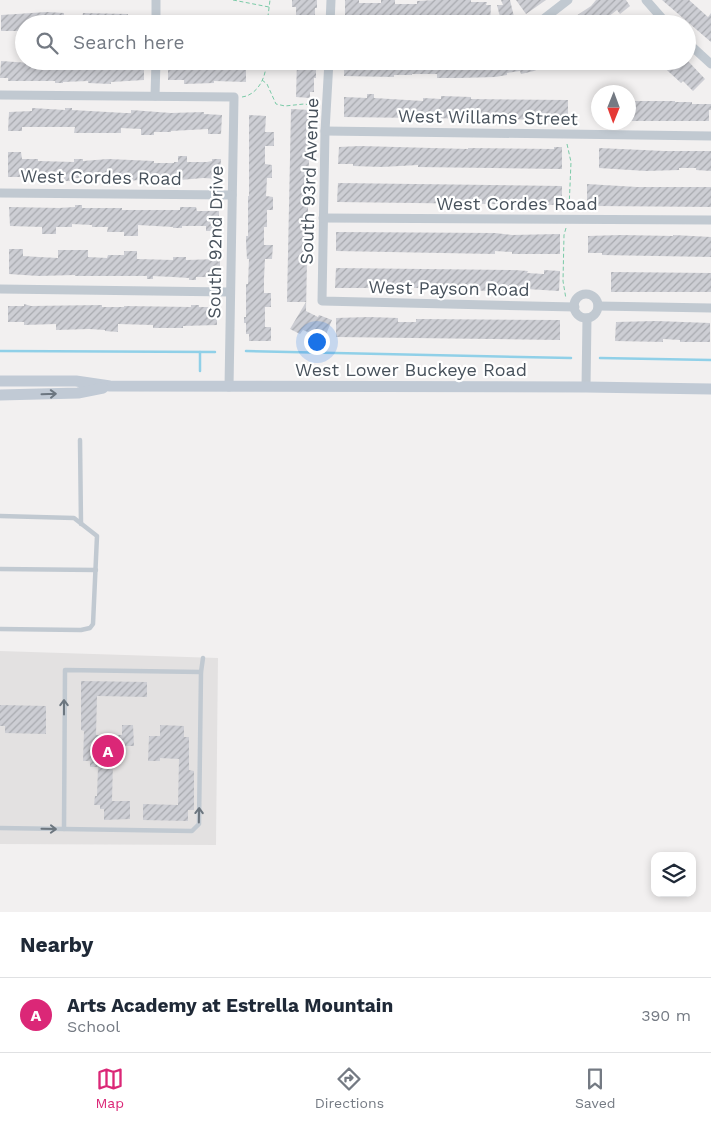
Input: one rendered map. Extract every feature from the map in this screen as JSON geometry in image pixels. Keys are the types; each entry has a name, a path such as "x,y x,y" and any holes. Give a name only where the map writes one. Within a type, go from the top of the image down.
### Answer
{"main road":[{"name":"West Lower Buckeye Road","path":"0,381 76,380 110,386 711,389"},
{"name":"West Lower Buckeye Road","path":"0,396 78,393 110,386"}],"street":[{"path":"156,0 156,15"},
{"path":"330,15 331,0"},
{"path":"549,15 568,0"},
{"path":"646,0 659,15"},
{"path":"696,50 711,64"},
{"path":"155,96 156,70"},
{"name":"South 93rd Avenue","path":"322,301 325,131 329,70"},
{"path":"0,95 234,97"},
{"name":"South 92nd Drive","path":"229,387 234,97"},
{"name":"West Willams Street","path":"325,131 711,136"},
{"name":"West Cordes Road","path":"0,192 232,195"},
{"name":"West Cordes Road","path":"323,218 711,220"},
{"path":"0,289 230,292"},
{"path":"586,294 596,299 598,306 596,313 587,318 578,314 570,307 579,297 586,294"},
{"name":"West Payson Road","path":"322,301 570,307"},
{"path":"598,306 711,308"},
{"path":"586,387 587,318"}],"lane":[{"path":"80,440 81,524"},
{"path":"0,516 74,518 97,536 94,624 90,628 81,630 0,629"},
{"path":"0,569 96,570"},
{"path":"0,828 192,831 199,824 200,672 203,658"},
{"path":"64,829 65,670 200,672"}],"path":[{"path":"233,0 269,7"},
{"path":"268,15 270,0"},
{"path":"234,97 246,97 257,89 266,70"},
{"path":"262,80 269,86 274,101 280,105 304,104 327,107"},
{"path":"567,134 571,162 569,213 576,214 576,219"},
{"path":"565,219 563,281 570,307"}],"shaded area":[{"path":"0,651 218,658 216,845 0,844"}],"building":[{"path":"292,0 317,0 315,15 296,15 296,7 292,7"},
{"path":"345,0 359,0 359,3 381,3 381,0 395,0 395,4 417,4 417,1 471,0 471,2 487,2 486,5 491,5 490,15 345,15"},
{"path":"501,0 510,0 514,15 500,15 497,5 503,5"},
{"path":"516,0 546,0 526,14"},
{"path":"596,0 626,0 630,6 620,14 617,10 611,15 578,15 591,6"},
{"path":"662,0 689,0 708,17 711,13 711,42 696,29 696,15 680,15"},
{"path":"47,12 64,13 64,15 15,15 15,31 1,31 1,15"},
{"path":"83,13 128,15 83,15"},
{"path":"1,61 15,62 15,70 144,70 144,80 111,82 111,84 88,83 88,81 55,83 55,81 8,81 8,78 0,78"},
{"path":"696,69 705,79 693,91 683,81 681,83 667,70"},
{"path":"168,70 246,70 246,82 214,81 214,83 184,84 184,80 168,80"},
{"path":"297,70 316,70 314,92 310,92 310,98 296,97"},
{"path":"344,70 536,70 521,74 520,71 507,73 507,75 495,77 437,78 437,74 394,75 394,77 344,76"},
{"path":"367,94 374,94 374,98 423,101 423,98 441,99 441,96 471,97 471,99 568,100 568,120 344,117 344,97 367,98"},
{"path":"636,101 675,101 692,102 692,104 711,104 709,121 636,121"},
{"path":"32,108 65,110 65,108 72,108 72,110 125,113 131,113 131,110 171,113 204,112 204,114 222,115 221,134 208,134 208,129 154,132 154,135 141,135 141,129 121,128 121,133 74,133 75,127 22,127 22,131 8,131 9,112 32,111"},
{"path":"291,109 310,110 306,311 318,317 319,315 332,320 324,339 303,330 300,334 290,329 306,302 287,302"},
{"path":"249,115 266,116 265,132 274,132 274,146 265,146 265,164 272,165 272,178 267,178 266,196 273,197 273,210 267,210 267,227 264,227 264,245 273,245 272,259 265,259 264,278 264,293 271,293 271,307 265,307 265,327 271,327 271,341 249,341 249,334 246,334 246,323 244,323 244,317 246,317 246,284 248,284 249,259 247,259 246,236 248,236 249,196"},
{"path":"339,147 468,149 554,149 554,147 562,147 562,169 418,167 418,165 382,167 338,164"},
{"path":"599,148 711,151 711,171 696,170 696,168 646,171 599,168"},
{"path":"8,152 21,152 22,159 38,159 38,161 74,162 74,159 83,159 83,161 108,159 174,163 178,162 178,156 187,156 187,162 207,162 212,161 212,159 221,159 220,179 203,178 157,182 157,179 124,181 124,179 97,178 97,181 90,181 90,178 71,178 71,181 64,181 64,177 48,177 48,181 30,180 31,177 8,177"},
{"path":"338,183 562,186 562,205 337,202"},
{"path":"587,184 637,187 711,187 711,207 595,206 595,208 587,208"},
{"path":"75,205 82,205 82,208 122,208 122,210 180,210 180,207 196,207 197,211 219,211 219,231 206,231 206,226 173,228 138,225 138,236 124,236 124,232 107,232 108,227 92,227 92,225 72,224 72,227 56,227 56,234 42,234 42,227 10,226 9,207 59,208 75,207"},
{"path":"336,232 560,234 560,254 512,254 512,252 495,251 495,254 336,251"},
{"path":"588,236 711,237 711,257 602,255 602,253 588,253"},
{"path":"9,249 23,249 23,256 58,258 58,250 88,250 88,257 107,258 108,255 124,255 124,251 137,251 137,259 173,260 173,257 186,257 186,260 220,259 220,277 196,277 196,280 189,280 189,278 153,276 153,279 147,279 147,276 39,276 9,274"},
{"path":"336,268 514,270 544,274 544,270 560,271 559,291 527,289 486,292 448,288 335,288"},
{"path":"611,272 711,273 711,292 611,292"},
{"path":"24,304 31,306 102,305 102,307 191,307 191,305 199,305 199,307 217,307 217,325 153,328 153,325 118,324 118,332 89,329 56,330 56,324 24,325 24,322 8,322 8,306 24,306"},
{"path":"336,318 398,318 398,322 416,322 416,319 560,320 560,340 336,337"},
{"path":"616,322 710,323 710,342 680,342 680,340 663,339 663,342 615,341"},
{"path":"81,681 147,682 147,697 97,696 96,735 122,735 122,725 133,725 134,746 115,746 115,761 113,761 112,801 130,801 130,819 104,820 104,809 100,809 100,805 94,805 95,796 97,796 98,767 90,767 90,761 83,761 84,731 81,730"},
{"path":"0,705 46,706 46,734 5,733 5,726 0,726"},
{"path":"160,725 184,726 184,737 189,737 189,770 194,771 194,810 188,810 188,821 143,820 143,804 178,805 179,759 160,758 160,761 148,761 149,736 160,736"}],"waterway":[{"path":"0,351 215,352"},
{"path":"246,351 571,358"},
{"path":"200,352 200,371"},
{"path":"600,358 711,360"}],"place":[{"name":"Arts Academy at Estrella Mountain","path":"108,751"}]}
